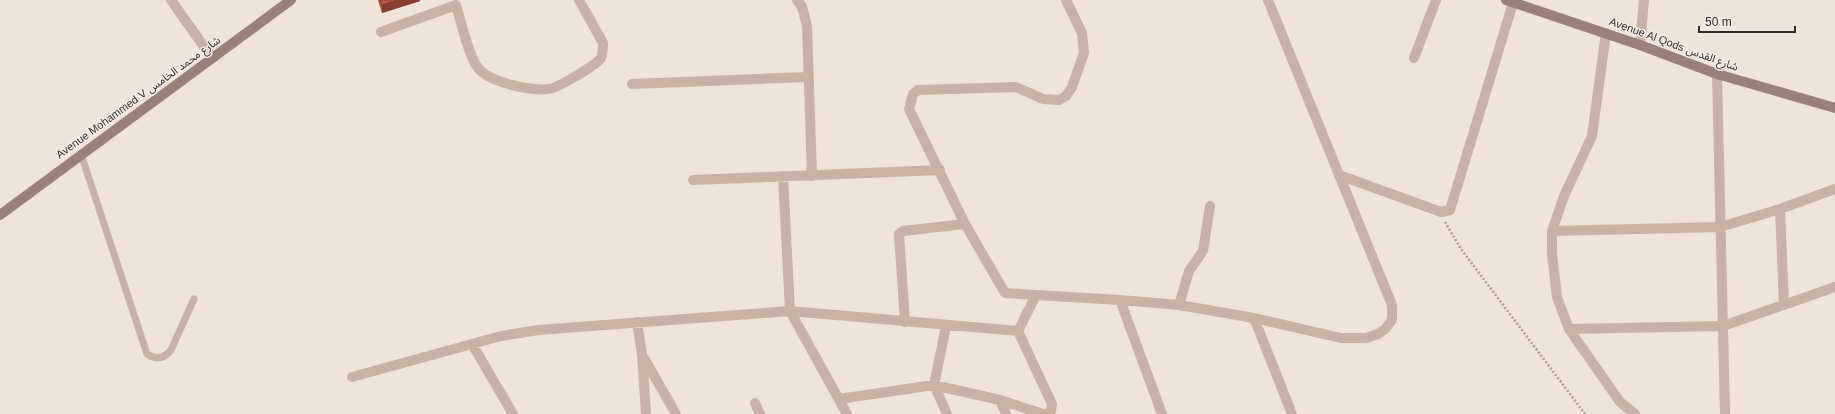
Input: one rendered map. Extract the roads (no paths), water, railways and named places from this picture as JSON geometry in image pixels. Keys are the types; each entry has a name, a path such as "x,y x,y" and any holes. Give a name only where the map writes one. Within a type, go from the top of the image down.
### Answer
{"main road":[{"name":"Avenue Mohammed V شارع محمد الخامس","path":"0,215 80,154 291,0"},
{"name":"Avenue Al Qods شارع القدس","path":"1509,1 1640,44 1717,74 1835,108"}],"street":[{"path":"171,0 212,58"},
{"path":"381,32 455,2 467,41 478,67 487,76 497,81 538,90 551,89 560,86 600,58 603,43 579,0"},
{"path":"797,0 802,7 808,26 808,77 812,176"},
{"path":"1066,0 1082,33 1084,53 1072,87 1066,96 1059,100 1043,99 1016,87 918,90 913,94 909,109 965,224 1005,293 1178,305 1254,318 1341,338 1366,338 1382,332 1392,320 1392,305 1268,0"},
{"path":"1414,58 1436,0"},
{"path":"1640,44 1644,0"},
{"path":"1339,175 1441,212 1450,210 1509,1"},
{"path":"1606,33 1592,136 1564,196 1552,231 1552,254 1557,296 1569,329 1620,402 1635,414"},
{"path":"1717,74 1725,414"},
{"path":"632,84 808,77"},
{"path":"693,180 940,170"},
{"path":"783,176 790,311 847,414"},
{"path":"1552,231 1720,227 1780,209 1835,189"},
{"path":"1178,305 1189,271 1202,251 1206,238 1210,206"},
{"path":"1780,209 1784,305"},
{"path":"904,322 899,234 903,231 965,224"},
{"path":"1569,329 1723,326 1835,287"},
{"path":"1018,331 1036,296"},
{"path":"1120,300 1162,414"},
{"path":"352,377 501,336 538,330 790,311 946,326 1018,331"},
{"path":"1254,318 1292,414"},
{"path":"637,322 642,354 646,414"},
{"path":"946,326 934,385 947,414"},
{"path":"1018,331 1052,404 1050,411 1047,414"},
{"path":"472,344 513,414"},
{"path":"642,354 676,414"},
{"path":"839,399 934,385 1000,400 1043,414"},
{"path":"1000,400 1006,414"},
{"path":"755,403 760,414"}],"lane":[{"path":"80,154 147,354 154,358 166,356 171,350 194,299"}]}
